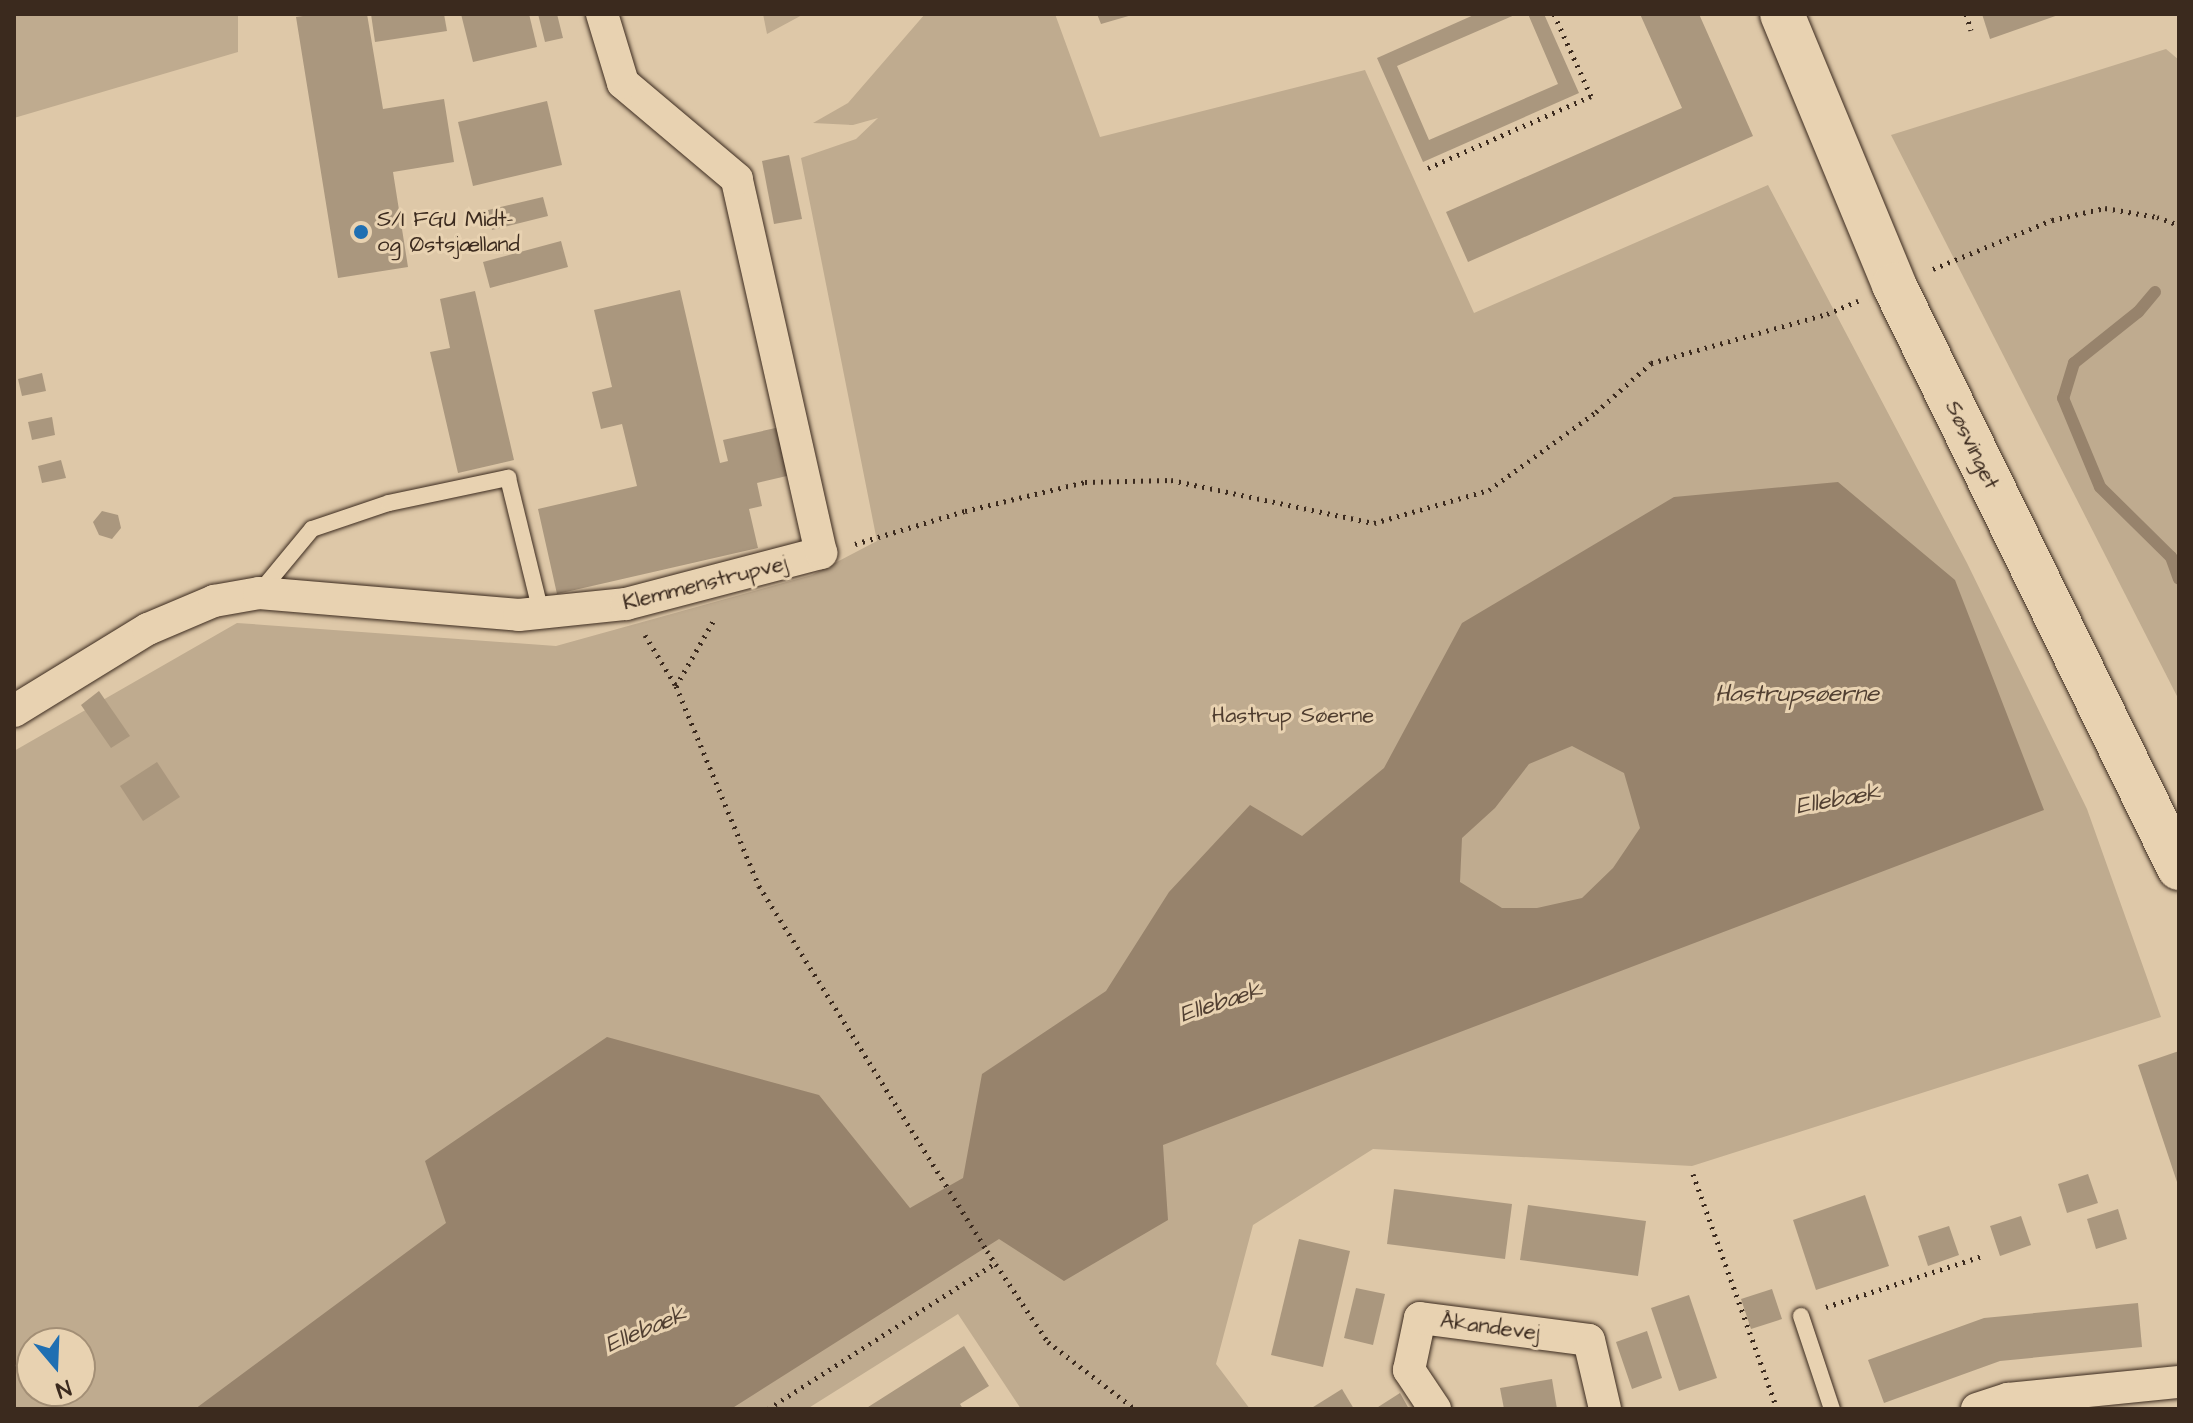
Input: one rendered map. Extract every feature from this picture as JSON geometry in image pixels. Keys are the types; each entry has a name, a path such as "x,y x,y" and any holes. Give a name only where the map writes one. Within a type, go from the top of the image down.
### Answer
{"street":[{"path":"602,14 623,83 737,179 821,553"},
{"name":"Søsvinget","path":"1782,14 1894,285 2179,868"},
{"name":"Klemmenstrupvej","path":"14,711 148,629 214,601 259,593 519,615 626,604 821,553"},
{"name":"Åkandevej","path":"1435,1409 1409,1370 1420,1318 1589,1340 1605,1409"},
{"path":"1977,1409 2008,1399 2072,1401 2179,1382"}],"lane":[{"path":"259,593 312,529 389,503 508,478 541,612"},
{"path":"1801,1316 1832,1409"}],"path":[{"path":"1428,168 1591,96 1554,14"},
{"path":"1966,14 1971,30"},
{"path":"821,553 965,511 1085,482 1171,480 1374,523 1489,490 1596,412 1651,363 1827,314 2052,220 2105,208 2157,217 2179,225"},
{"path":"676,686 738,577"},
{"path":"626,604 676,686 759,886 945,1179 987,1251 1048,1342 1135,1409"},
{"path":"1693,1174 1777,1409"},
{"path":"1801,1316 1985,1255"},
{"path":"768,1409 997,1262"}],"green space":[{"path":"14,14 238,14 238,52 14,118"},
{"path":"763,14 804,14 767,34"},
{"name":"Hastrup Søerne","path":"925,14 1055,14 1100,137 1365,70 1474,313 1768,185 1967,563 2087,809 2161,1017 1692,1166 1373,1149 1253,1225 1216,1364 1250,1409 1021,1409 958,1314 807,1409 14,1409 14,751 237,623 556,646 812,575 877,541 801,158 856,139 878,118 853,125 813,123 848,103"},
{"path":"2166,49 2179,60 2179,700 1891,135"}],"water":[{"name":"Hastrupsøerne","path":"1838,482 1955,580 2044,810 1163,1145 1168,1220 1064,1281 999,1239 731,1409 195,1409 446,1223 425,1161 607,1037 819,1095 910,1208 963,1178 982,1074 1106,991 1169,892 1250,805 1302,836 1384,768 1462,623 1674,497","holes":["1572,746 1624,773 1640,828 1613,868 1582,898 1537,908 1502,908 1460,882 1462,838 1495,808 1529,764"]}],"building":[{"path":"367,14 383,109 444,99 454,162 393,172 408,267 338,278 296,17"},
{"path":"371,14 444,14 447,31 375,42"},
{"path":"461,14 529,14 537,47 473,62"},
{"path":"538,14 557,14 563,38 545,42"},
{"path":"1097,14 1132,14 1132,15 1101,24"},
{"path":"1476,14 1517,14 1397,66 1429,140 1558,84 1528,14 1544,14 1579,93 1423,162 1377,58"},
{"path":"1640,14 1699,14 1753,136 1468,262 1446,212 1682,108"},
{"path":"1982,14 2061,14 1990,39"},
{"path":"547,101 562,165 473,186 458,122"},
{"path":"789,155 802,219 774,224 762,161"},
{"path":"543,197 548,216 492,230 488,210"},
{"path":"561,241 568,267 490,288 483,262"},
{"path":"680,290 720,463 728,461 723,440 780,427 791,475 757,483 762,506 749,509 758,548 557,594 538,509 637,486 622,424 601,429 592,392 612,387 594,310"},
{"path":"475,291 514,460 458,473 430,352 450,348 440,299"},
{"path":"42,373 46,391 22,396 18,379"},
{"path":"52,417 55,435 32,440 28,422"},
{"path":"61,460 66,478 42,483 38,466"},
{"path":"102,511 118,515 121,528 112,539 99,535 93,522"},
{"path":"99,691 130,736 111,748 81,705"},
{"path":"157,762 180,797 143,821 120,786"},
{"path":"2179,1051 2179,1185 2178,1185 2138,1065"},
{"path":"2088,1174 2098,1203 2067,1213 2058,1184"},
{"path":"1394,1189 1512,1204 1505,1259 1387,1244"},
{"path":"1865,1195 1889,1266 1816,1290 1793,1220"},
{"path":"1528,1205 1646,1221 1638,1276 1520,1260"},
{"path":"2118,1209 2127,1239 2096,1249 2087,1219"},
{"path":"2021,1216 2031,1245 2000,1256 1990,1226"},
{"path":"1949,1226 1959,1255 1928,1266 1918,1236"},
{"path":"1299,1239 1350,1251 1323,1367 1271,1355"},
{"path":"1356,1288 1385,1294 1373,1345 1344,1338"},
{"path":"1772,1289 1782,1319 1751,1329 1741,1299"},
{"path":"1689,1295 1717,1378 1679,1391 1651,1308"},
{"path":"2138,1303 2142,1347 2000,1361 1884,1403 1868,1360 1984,1318"},
{"path":"1647,1331 1662,1378 1632,1389 1616,1342"},
{"path":"964,1346 989,1386 960,1404 963,1409 865,1409"},
{"path":"1552,1379 1557,1409 1504,1409 1500,1388"},
{"path":"1342,1389 1354,1409 1310,1409"},
{"path":"1400,1393 1409,1409 1375,1409"}],"waterway":[{"path":"2155,292 2138,312 2074,363 2063,398 2100,487 2171,557 2179,579"}],"place":[{"name":"S/I FGU Midt- og Østsjælland","path":"361,232"}],"water label":[{"name":"Ellebæk","path":"1838,800"},
{"name":"Ellebæk","path":"1221,1003"},
{"name":"Ellebæk","path":"646,1330"}]}
